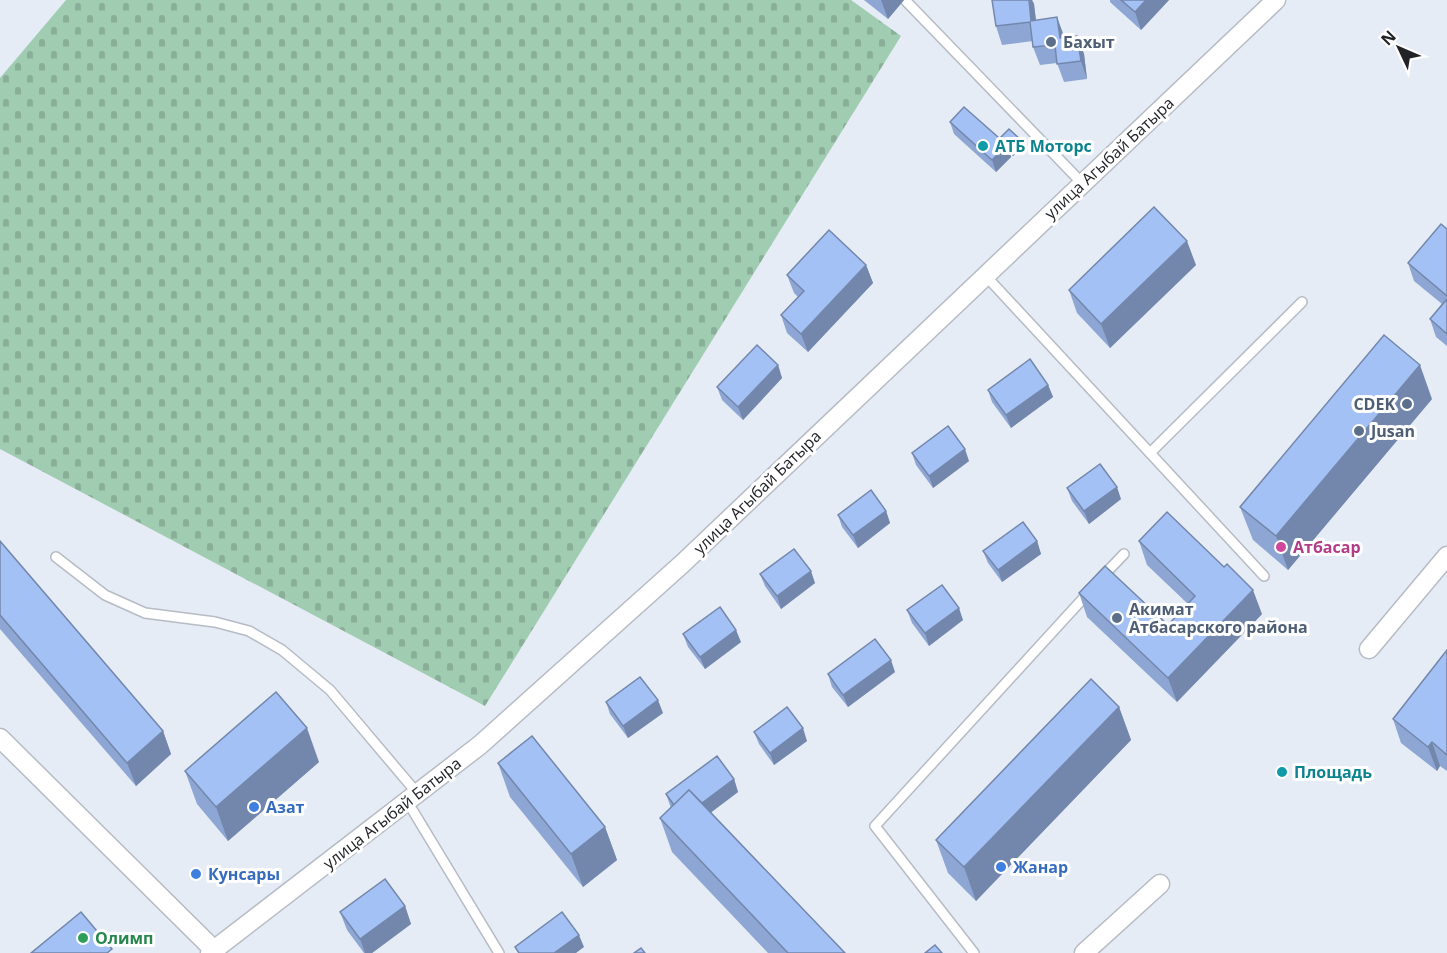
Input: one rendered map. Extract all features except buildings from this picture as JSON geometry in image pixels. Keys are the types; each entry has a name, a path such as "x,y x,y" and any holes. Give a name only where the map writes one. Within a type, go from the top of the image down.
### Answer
{"street":[{"name":"улица Агыбай Батыра","path":"212,951 480,745 682,564 1276,0"},
{"path":"1370,649 1447,556"},
{"path":"0,738 212,951"},
{"path":"1084,953 1160,884"}],"lane":[{"path":"906,1 1082,183"},
{"path":"985,275 1264,576"},
{"path":"1150,453 1302,302"},
{"path":"974,953 875,826 1124,554"},
{"path":"56,556 105,595 145,613 205,621 249,631 282,650 330,690 412,797 499,953"}],"green space":[{"path":"66,0 851,0 901,36 485,706 0,449 0,78"}],"place":[{"name":"Бахыт","path":"1051,42"},
{"name":"АТБ Моторс","path":"983,146"},
{"name":"CDEK","path":"1407,404"},
{"name":"Jusan","path":"1359,431"},
{"name":"Атбасар","path":"1281,547"},
{"name":"Акимат Атбасарского района","path":"1117,618"},
{"name":"Площадь","path":"1282,772"},
{"name":"Азат","path":"254,807"},
{"name":"Жанар","path":"1001,867"},
{"name":"Кунсары","path":"196,874"},
{"name":"Олимп","path":"83,938"}]}
